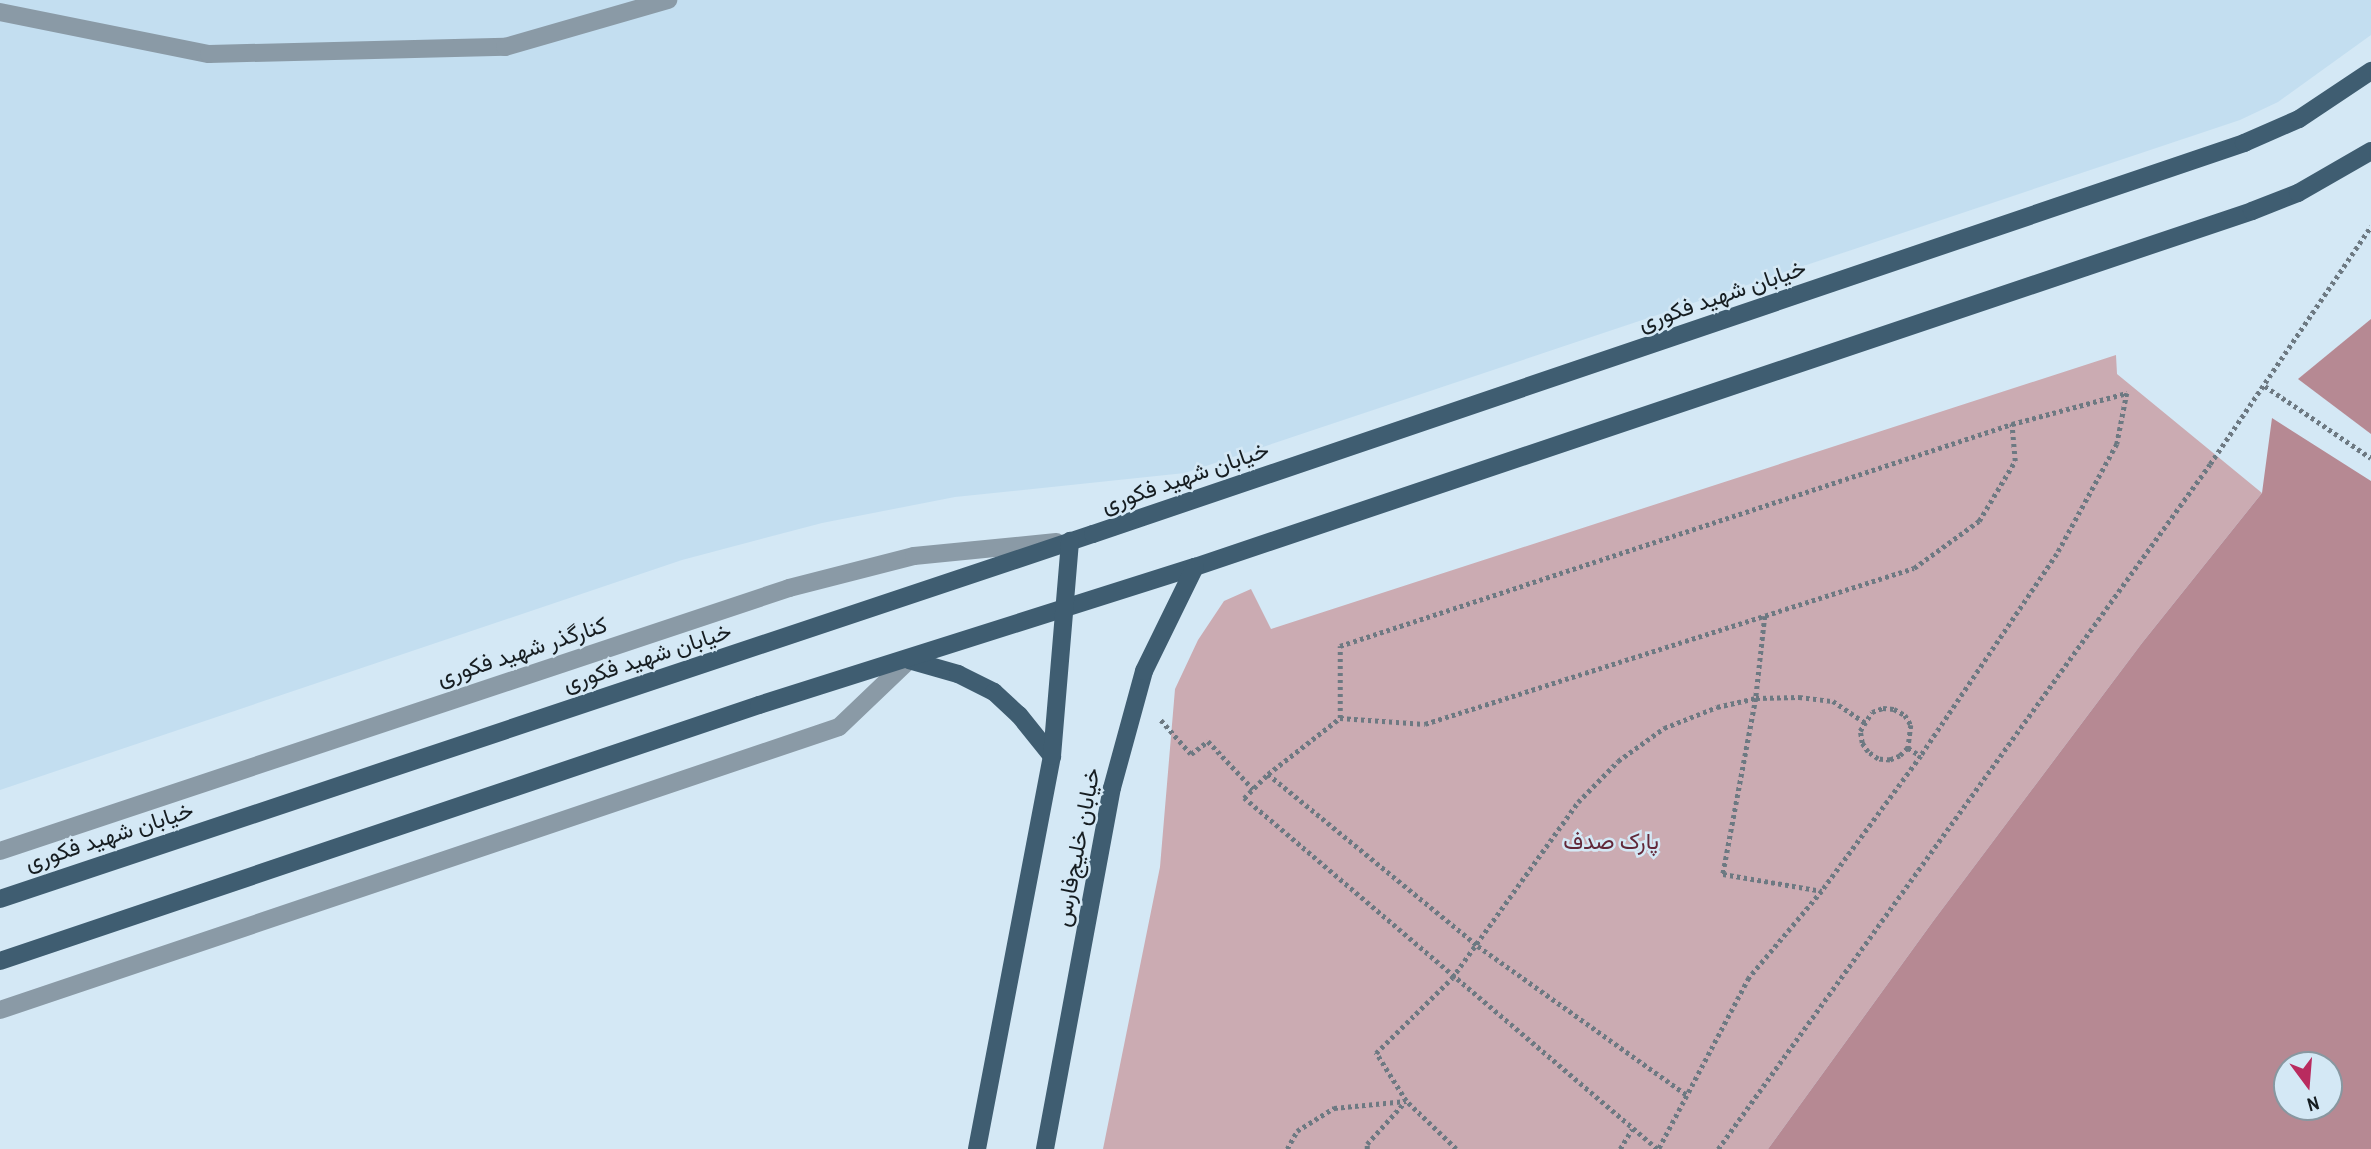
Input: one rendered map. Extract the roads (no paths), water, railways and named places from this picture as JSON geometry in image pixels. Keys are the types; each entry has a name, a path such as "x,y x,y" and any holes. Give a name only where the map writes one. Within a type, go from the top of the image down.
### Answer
{"main road":[{"name":"خیابان شهید فکوری","path":"0,899 2244,144 2299,119 2371,71"},
{"path":"0,961 759,705 909,660 1195,567 2252,211 2298,193 2371,151"},
{"name":"خیابان خلیج‌فارس","path":"977,1149 1052,756 1070,541"},
{"name":"خیابان خلیج‌فارس","path":"1045,1149 1112,788 1144,671 1195,567"},
{"path":"909,660 958,674 994,692 1019,715 1052,756"}],"street":[{"path":"0,12 209,54 505,47 668,0"},
{"name":"کنارگذر شهید فکوری","path":"0,851 789,588 914,556 1070,541"},
{"path":"0,1010 839,727 909,660"}],"park label":[{"name":"پارک صدف","path":"1611,841"}]}
